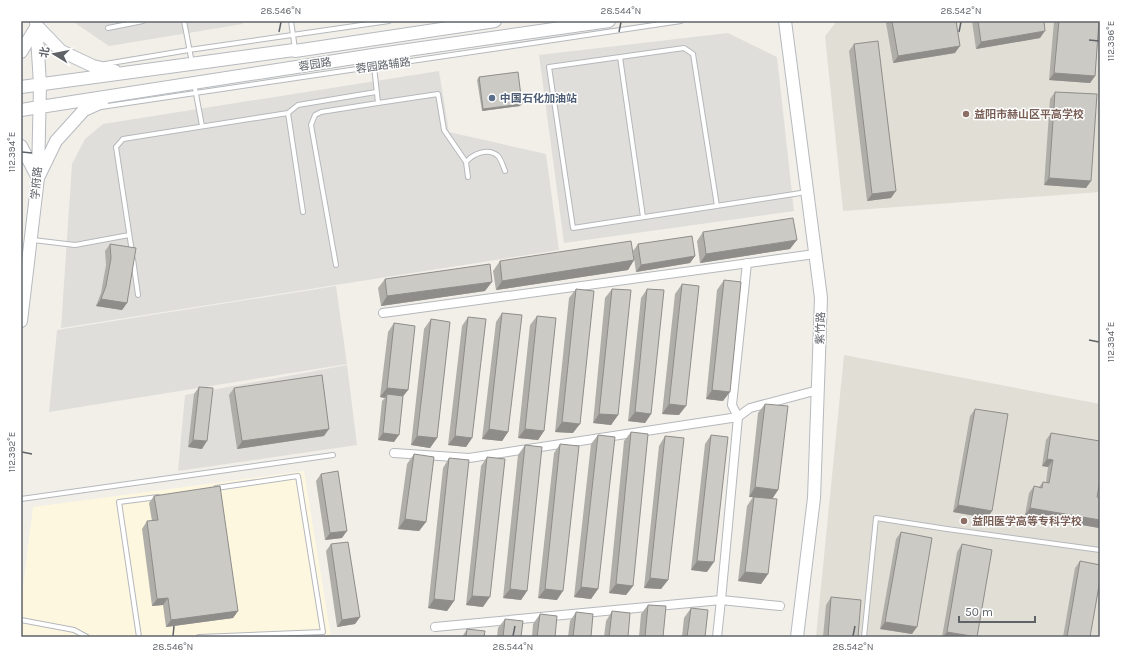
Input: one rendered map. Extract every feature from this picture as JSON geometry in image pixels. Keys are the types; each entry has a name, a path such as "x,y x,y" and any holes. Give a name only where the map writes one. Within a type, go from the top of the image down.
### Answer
{"street":[{"name":"蓉园路","path":"21,87 295,51 495,21"},
{"name":"蓉园路","path":"21,110 121,94 195,88 373,61 608,21"},
{"name":"紫竹路","path":"785,21 821,298 814,498 797,637"},
{"path":"21,52 36,23 61,51 93,66 122,73"},
{"name":"学府路","path":"21,321 26,257 30,240 38,178 40,84 36,23"},
{"path":"38,178 56,141 84,110 121,94"},
{"path":"21,146 38,178"},
{"path":"383,313 815,254"},
{"path":"716,637 721,600 738,417 732,405 747,263"},
{"path":"394,453 469,458 738,417 750,408 818,390"},
{"path":"435,627 721,600 780,606"}],"lane":[{"path":"108,28 143,21"},
{"path":"184,21 192,64"},
{"path":"291,21 295,51"},
{"path":"93,66 189,50 389,21"},
{"name":"蓉园路辅路","path":"373,61 681,21"},
{"path":"717,206 693,54 684,48 549,67 573,228 643,217 717,206 807,192"},
{"path":"620,57 643,217"},
{"path":"373,61 378,102"},
{"path":"84,110 195,88 202,126"},
{"path":"138,295 116,147 123,139 288,113 298,105 376,92"},
{"path":"336,265 312,125 315,115 321,112 378,102 438,94 444,130 466,162 468,176"},
{"path":"288,113 304,212"},
{"path":"466,162 471,156 480,152 492,152 499,157 505,171"},
{"path":"30,240 75,245 129,235"},
{"path":"21,499 334,456"},
{"path":"199,637 323,632 298,476 212,489"},
{"path":"139,637 119,502 166,496"},
{"path":"864,637 876,518 1100,550"},
{"path":"21,620 74,630 87,637"}],"shaded area":[{"path":"75,21 242,21 243,24 109,46 75,23"},
{"name":"益阳市赫山区平高学校","path":"837,21 1100,21 1100,192 843,211 825,36"},
{"path":"728,33 777,57 794,211 564,243 539,55"},
{"path":"439,71 449,132 546,154 559,250 61,328 72,164 85,139 103,124"},
{"path":"336,286 347,364 49,412 57,330"},
{"name":"益阳医学高等专科学校","path":"844,355 1100,404 1100,637 816,637"},
{"path":"347,365 357,445 178,471 185,395"},
{"path":"304,471 331,637 21,637 21,602 33,507"}],"building":[{"path":"892,21 956,21 960,46 898,56"},
{"path":"978,21 1044,21 1045,31 981,42"},
{"path":"1059,21 1099,21 1095,76 1054,73"},
{"path":"878,41 896,191 872,194 854,44"},
{"path":"518,72 522,104 483,109 479,77"},
{"path":"1055,92 1097,94 1091,181 1049,178"},
{"path":"793,218 797,240 706,254 703,232"},
{"path":"692,236 695,256 641,265 638,244"},
{"path":"631,241 634,260 502,281 500,261"},
{"path":"110,244 136,248 127,303 101,299 106,286 111,258"},
{"path":"490,264 492,282 387,296 385,279"},
{"path":"724,280 741,282 730,392 712,390"},
{"path":"682,284 699,286 686,406 669,404"},
{"path":"576,289 594,291 580,424 562,422"},
{"path":"612,289 631,290 618,415 599,414"},
{"path":"647,289 664,290 651,414 635,412"},
{"path":"502,313 522,315 508,432 489,429"},
{"path":"537,316 556,318 544,431 525,429"},
{"path":"468,317 486,319 472,438 455,436"},
{"path":"431,319 450,322 437,438 417,436"},
{"path":"394,323 415,326 408,390 387,388"},
{"path":"322,375 329,429 242,441 234,388"},
{"path":"199,387 213,388 207,441 193,440"},
{"path":"387,394 403,396 399,435 383,433"},
{"path":"765,404 788,406 778,490 755,487"},
{"path":"975,409 1008,414 992,511 958,505"},
{"path":"631,432 648,434 633,586 616,584"},
{"path":"1051,433 1100,441 1100,481 1097,497 1100,498 1100,520 1030,508 1034,486 1042,488 1043,482 1049,483 1053,460 1047,459"},
{"path":"598,435 615,437 598,589 581,587"},
{"path":"711,435 728,437 714,562 697,561"},
{"path":"665,436 684,438 668,580 650,578"},
{"path":"560,444 579,446 563,591 545,589"},
{"path":"525,445 542,447 527,591 510,589"},
{"path":"414,454 434,457 426,522 405,519"},
{"path":"487,457 505,459 490,597 472,596"},
{"path":"449,458 469,460 454,601 434,599"},
{"path":"338,471 347,531 330,533 321,474"},
{"path":"220,486 238,611 171,620 168,598 157,599 147,521 158,520 154,496"},
{"path":"754,497 777,499 768,574 745,572"},
{"path":"901,532 932,538 917,627 885,622"},
{"path":"348,542 360,617 342,620 331,544"},
{"path":"962,544 992,550 977,637 947,632"},
{"path":"1080,561 1100,565 1100,580 1090,637 1067,637"},
{"path":"831,597 861,600 858,637 828,637"},
{"path":"648,605 666,606 663,637 645,637"},
{"path":"691,608 708,610 705,637 687,637"},
{"path":"612,611 630,613 628,637 609,637"},
{"path":"576,612 593,614 591,637 573,637"},
{"path":"540,614 557,616 555,637 537,637"},
{"path":"505,619 523,621 521,637 503,637"},
{"path":"467,629 485,631 484,637 466,637"}],"place":[{"name":"中国石化加油站","path":"492,98"},
{"name":"益阳市赫山区平高学校","path":"966,114"},
{"name":"益阳医学高等专科学校","path":"964,521"}]}
